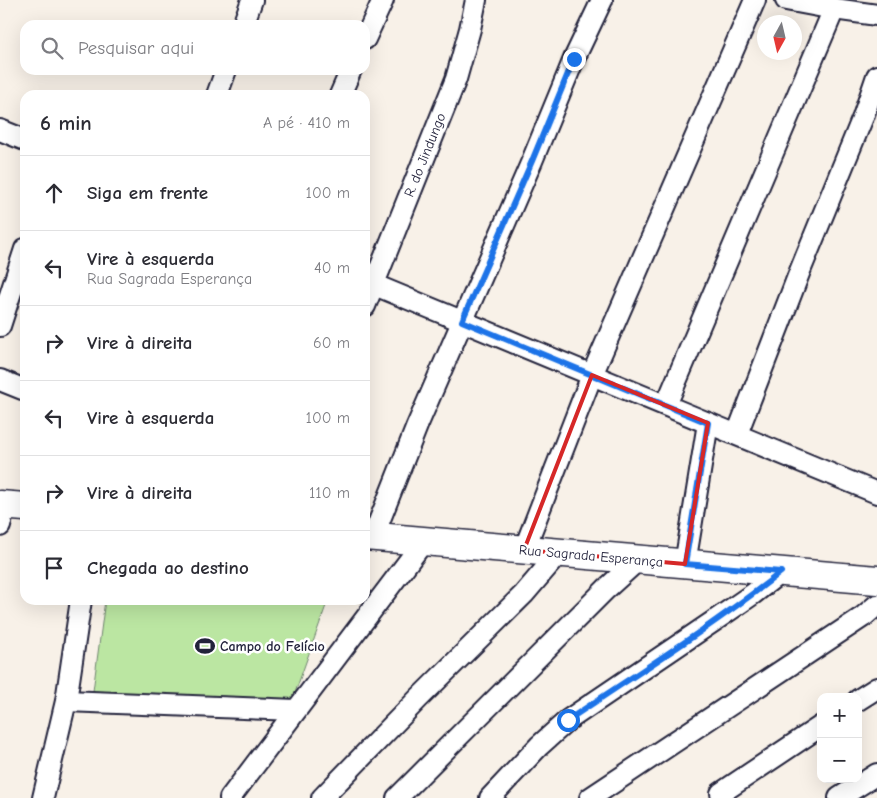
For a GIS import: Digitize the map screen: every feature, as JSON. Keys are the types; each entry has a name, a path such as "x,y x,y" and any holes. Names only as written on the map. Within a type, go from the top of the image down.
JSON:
{"street":[{"path":"245,20 252,0"},
{"path":"370,28 382,0"},
{"name":"R. do Jindungo","path":"370,281 456,78 476,0"},
{"path":"370,535 532,161 574,59 602,0"},
{"path":"524,550 592,375 755,0"},
{"path":"786,0 877,15"},
{"path":"666,405 834,9"},
{"path":"219,90 224,75"},
{"path":"342,90 349,75"},
{"path":"737,434 860,126 877,76"},
{"path":"0,130 20,138"},
{"path":"370,283 877,493"},
{"path":"0,326 19,290"},
{"path":"0,380 20,388"},
{"path":"685,564 708,423"},
{"name":"Rua Sagrada Esperança","path":"370,537 877,580"},
{"path":"230,798 424,541"},
{"path":"322,798 524,594 559,553"},
{"path":"397,798 606,588 639,559"},
{"path":"490,798 539,746 568,720 753,594 781,572"},
{"path":"43,798 66,701 80,605"},
{"path":"590,798 864,616 877,605"},
{"path":"862,697 877,688"},
{"path":"66,701 296,710"},
{"path":"721,793 817,729"},
{"path":"839,798 877,774"}],"highlighted area":[{"path":"592,375 708,423 685,564 524,550"}],"green space":[{"name":"Campo do Felício","path":"104,605 326,605 291,704 93,691"}],"place":[{"name":"Campo do Felício","path":"205,646"}],"route":[{"path":"568,720 753,594 781,572 685,564 708,423 462,321 574,59"}]}
